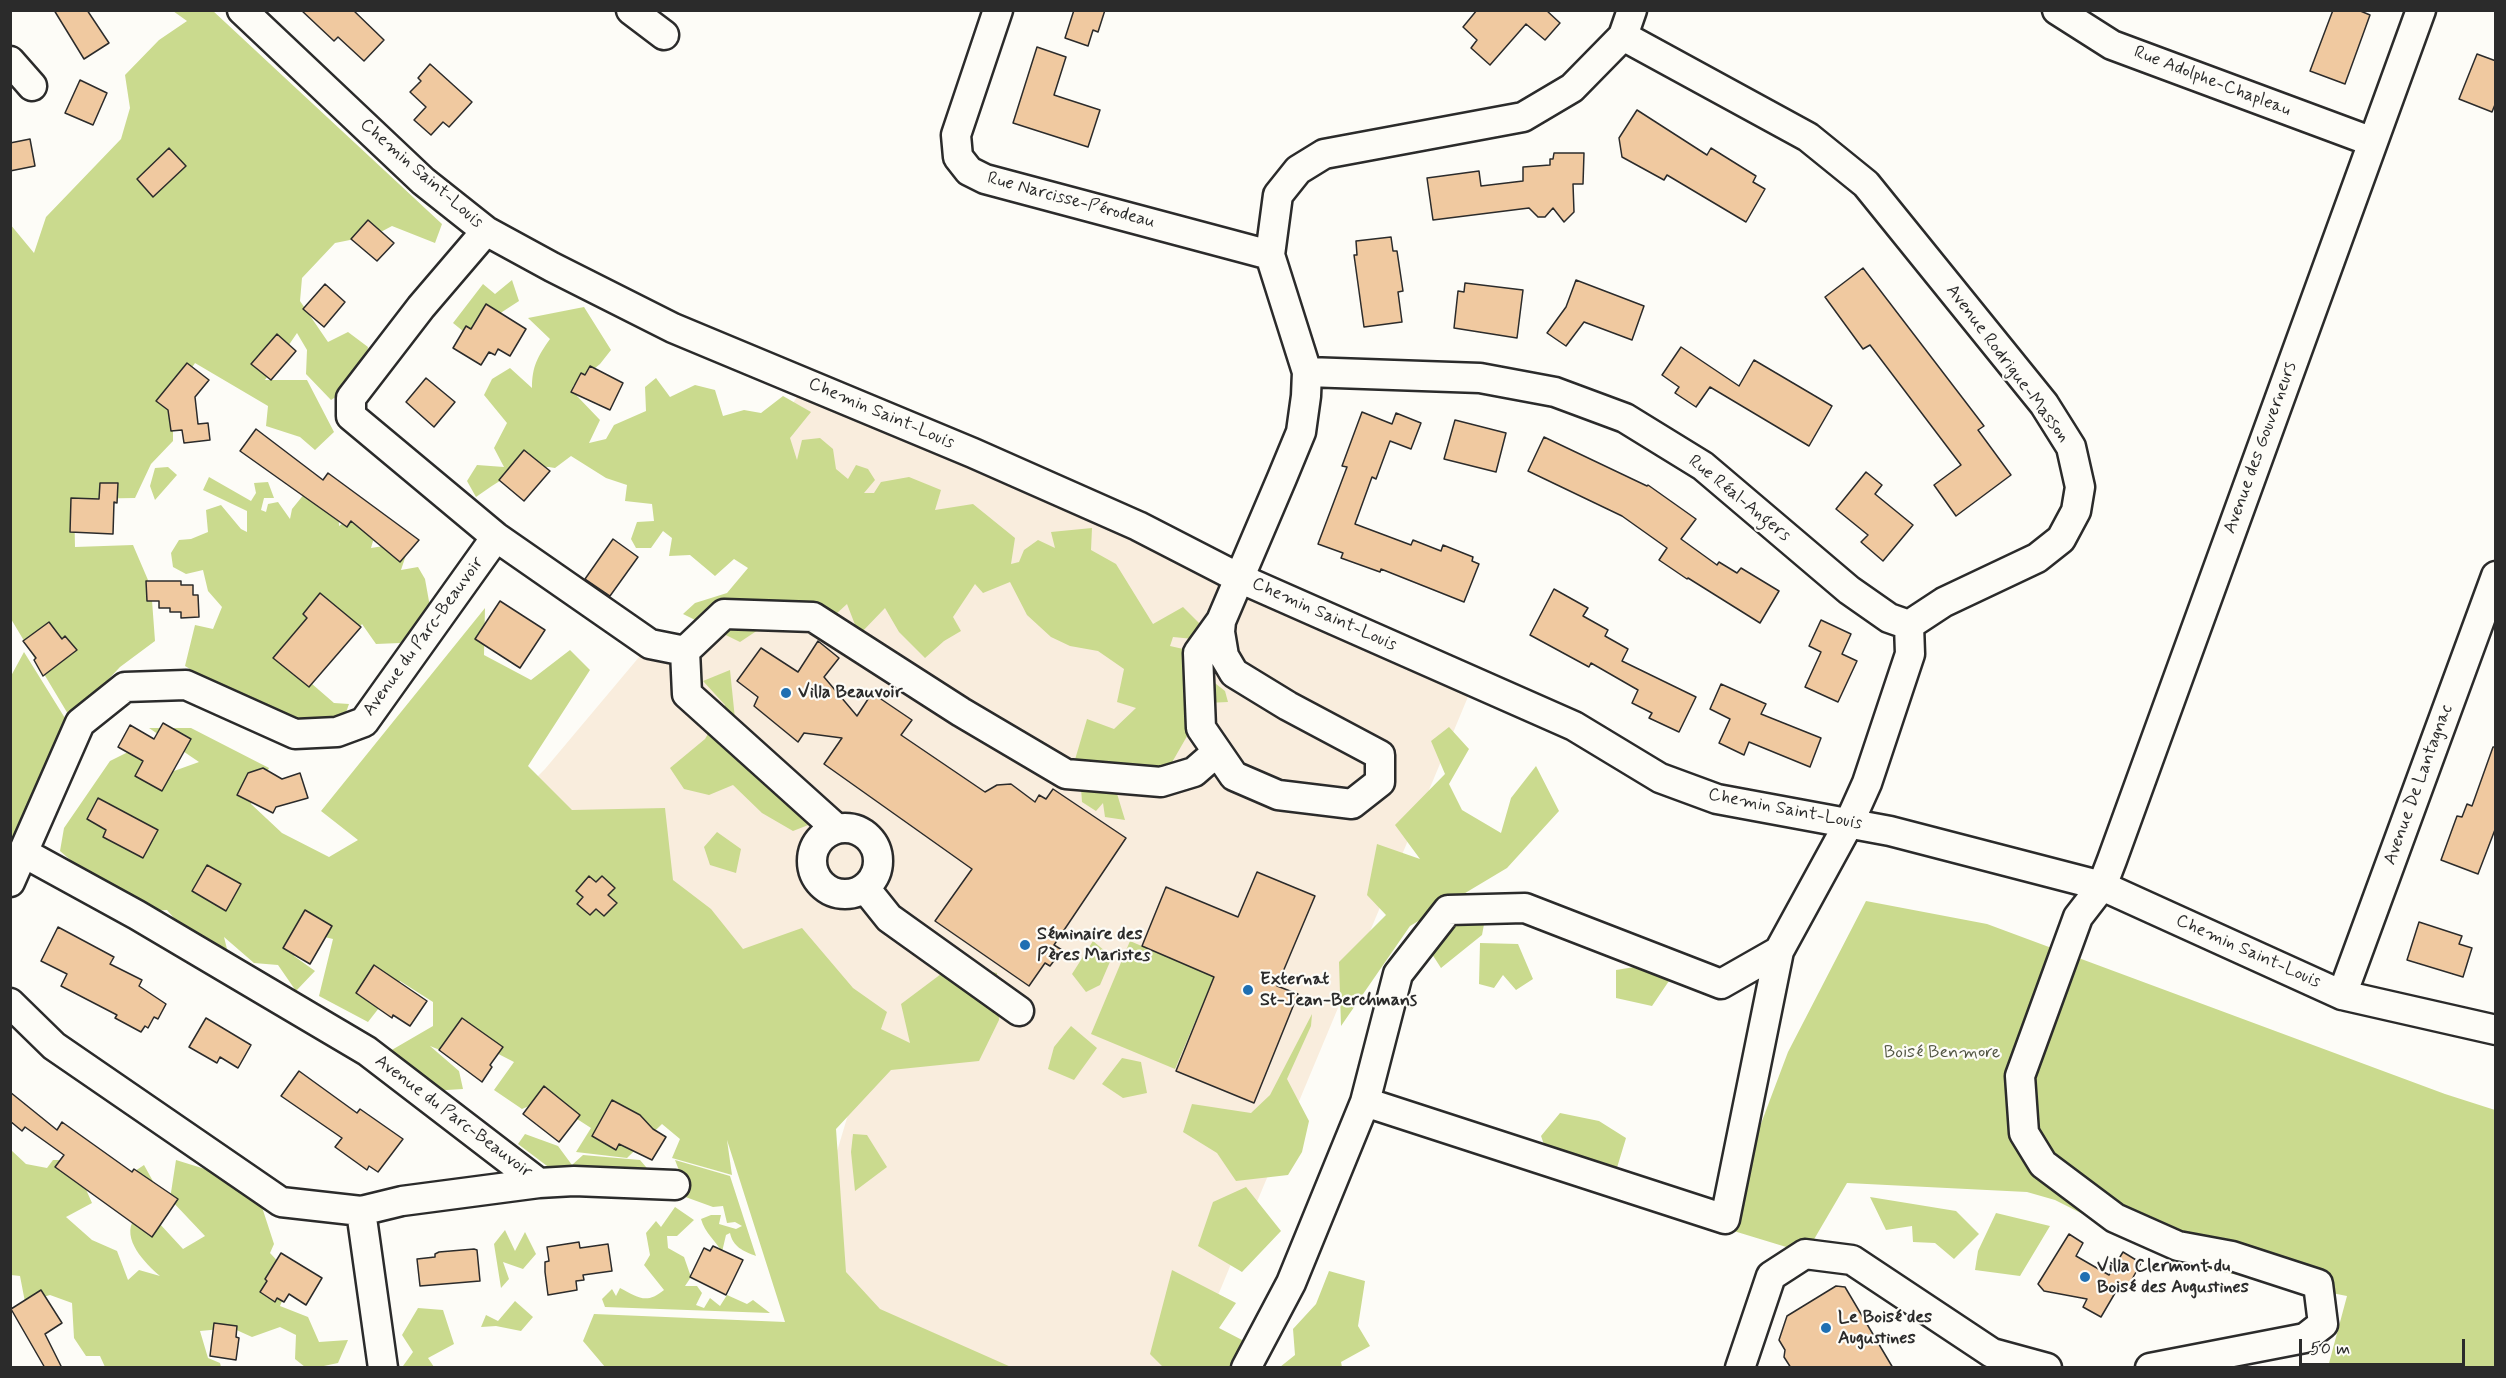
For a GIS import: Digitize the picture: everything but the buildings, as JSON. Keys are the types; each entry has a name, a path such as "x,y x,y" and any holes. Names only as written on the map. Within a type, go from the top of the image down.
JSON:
{"street":[{"name":"Chemin Saint-Louis","path":"242,10 423,181 486,231 552,267 673,328 973,453 1138,526 1239,578 1574,726 1660,778 1717,799 1850,823 1936,842 2102,886 2343,995 2496,1030"},
{"path":"631,10 664,35"},
{"name":"Rue Narcisse-Pérodeau","path":"998,10 956,135 958,157 969,171 985,179 1270,255"},
{"name":"Rue Adolphe-Chapleau","path":"2057,10 2112,45 2373,142"},
{"name":"Avenue des Gouverneurs","path":"2150,1368 2305,1338 2323,1324 2318,1284 2232,1256 2178,1245 2115,1218 2043,1164 2024,1133 2020,1076 2078,917 2102,886 2421,10"},
{"path":"1221,621 1220,632 1224,656 1234,673 1288,706 1380,755 1380,782 1352,804 1278,795 1234,776 1201,728 1198,653 1221,621 1301,432 1307,372 1270,255 1278,195 1298,170 1324,154 1523,117 1572,88 1628,23"},
{"name":"Avenue Rodrigue-Masson","path":"1628,23 1808,136 1866,184 2044,404 2072,447 2080,487 2076,511 2061,539 2037,558 1944,602 1909,625"},
{"path":"10,61 32,86"},
{"name":"Avenue du Parc-Beauvoir","path":"486,231 421,307 351,398 351,416 496,537 650,644 685,651"},
{"name":"Rue Réal-Angers","path":"1307,372 1480,378 1555,392 1625,418 1703,466 1848,590 1889,618 1909,625"},
{"name":"Avenue du Parc-Beauvoir","path":"10,882 80,723 125,687 186,685 295,734 337,732 364,722 496,537"},
{"name":"Avenue De Lantagnac","path":"2343,995 2496,576"},
{"path":"837,830 687,694 685,651 724,614 813,617 961,712 1066,774 1161,782 1194,772 1217,752"},
{"path":"1365,1102 1725,1219 1779,951 1850,823 1867,783 1910,654 1909,625"},
{"path":"848,828 859,831 868,838 878,858 877,869 865,888 845,894 835,893 818,880 812,861 819,841 837,830 848,828"},
{"name":"Avenue du Parc-Beauvoir","path":"24,852 137,915 367,1051 539,1183"},
{"path":"865,888 889,918 1019,1011"},
{"path":"1246,1368 1291,1283 1365,1102 1398,974 1448,910 1525,908 1721,984 1779,951"},
{"name":"Avenue du Parc-Beauvoir","path":"10,1003 54,1046 281,1202 361,1211 402,1201 539,1183 574,1181 675,1185"},
{"path":"361,1211 382,1368"},
{"path":"1740,1368 1771,1276 1805,1254 1852,1260 1992,1353 2047,1368"}],"shaded area":[{"name":"Séminaire des Pères Maristes","path":"806,383 1475,680 1188,1367 920,1367 791,1305 856,1088 513,801 545,769 650,644 685,651 765,556 716,522"}],"green space":[{"path":"212,10 442,224 435,243 392,226 375,235 335,243 302,278 300,301 328,342 348,332 368,347 363,379 331,400 306,374 307,350 297,333 265,380 307,380 334,432 315,450 300,437 266,426 268,406 195,363 173,396 173,441 151,464 135,498 74,499 75,547 133,545 151,587 155,641 120,667 71,719 11,619 10,224 34,253 46,217 121,139 130,108 125,75 159,40 187,21 173,11"},
{"path":"512,280 519,301 502,312 474,340 453,323 483,284 495,294"},
{"path":"584,307 611,350 600,364 573,386 577,396 600,420 589,443 606,439 614,425 646,411 645,387 656,378 670,397 695,385 715,390 723,416 744,410 761,413 783,396 811,412 790,438 797,460 802,440 820,438 833,449 836,469 848,479 856,465 868,469 875,480 864,493 874,493 881,482 909,477 941,490 935,510 973,504 1015,538 1011,564 1019,562 1024,550 1038,540 1055,548 1051,532 1092,528 1091,550 1116,564 1153,624 1183,607 1204,628 1204,640 1173,637 1170,646 1205,654 1202,673 1225,691 1228,702 1206,703 1184,716 1190,731 1163,778 1074,763 1087,719 1114,729 1136,708 1117,702 1124,669 1098,651 1070,646 1051,637 1027,615 1010,582 983,593 975,584 953,617 961,631 944,641 925,658 899,632 885,608 859,635 847,604 836,614 811,624 764,626 740,642 683,614 695,603 727,593 748,568 734,559 715,576 690,555 669,556 672,538 663,531 651,548 636,548 631,539 637,522 654,521 652,504 625,501 627,485 606,478 571,456 555,468 533,468 513,474 476,497 467,481 477,465 504,467 494,448 507,423 484,395 492,379 510,368 532,388 536,362 550,339 528,318"},
{"path":"168,467 177,475 155,500 150,486 155,468"},
{"path":"209,477 251,501 256,493 254,483 268,482 274,498 264,498 261,510 266,512 268,504 278,502 290,519 292,509 314,482 338,504 339,526 359,513 375,534 371,548 390,545 406,555 401,570 418,567 425,579 432,618 400,643 376,644 362,624 351,638 304,677 334,703 349,704 340,729 290,724 260,711 185,666 195,625 213,629 222,607 208,591 203,570 186,574 173,567 171,553 179,540 191,539 208,532 206,510 221,505 241,529 247,532 247,511 203,490"},
{"path":"485,608 484,655 531,680 570,650 590,670 528,766 572,810 665,808 673,880 711,909 743,949 802,928 853,988 887,1012 881,1029 910,1043 901,1004 953,965 997,973 999,1020 979,1061 891,1070 836,1129 846,1272 880,1309 1011,1367 605,1367 583,1341 594,1314 785,1322 727,1140 732,1175 672,1158 680,1139 662,1124 627,1158 576,1152 591,1128 546,1099 522,1109 494,1090 514,1062 479,1044 472,1063 430,1046 459,1071 463,1089 431,1091 390,1051 433,1026 433,1002 400,981 368,1022 319,996 333,939 308,933 294,956 315,971 296,991 278,965 254,963 224,937 231,965 185,931 167,910 147,911 106,891 60,851 64,828 110,761 136,748 160,776 199,762 149,728 191,728 269,768 251,804 282,833 329,857 358,840 321,811"},
{"path":"24,652 68,723 11,852 11,676"},
{"path":"730,670 735,719 821,820 793,831 762,813 733,785 709,795 684,789 670,768 705,739 725,705 703,681"},
{"path":"1449,727 1469,749 1449,784 1462,810 1501,833 1511,798 1536,766 1559,811 1507,868 1410,926 1341,1026 1339,962 1386,915 1367,895 1377,844 1420,859 1395,825 1445,774 1431,741"},
{"path":"1115,787 1125,820 1105,817 1103,803 1096,811 1082,802 1081,788"},
{"path":"717,832 741,849 736,873 710,865 704,847"},
{"name":"Boisé Benmore","path":"1866,901 1987,924 2445,1094 2495,1110 2495,1367 2328,1367 2347,1296 2182,1264 2055,1200 2027,1192 1847,1183 1806,1253 1714,1225 1733,1198 1788,1052"},
{"path":"1451,919 1485,919 1482,935 1441,968 1430,951"},
{"path":"1093,941 1112,957 1100,985 1086,992 1072,974"},
{"path":"1130,941 1214,977 1175,1069 1091,1034"},
{"path":"1480,943 1518,944 1533,979 1516,990 1503,975 1494,988 1479,984"},
{"path":"1647,965 1671,978 1652,1006 1616,998 1616,970"},
{"path":"1312,1014 1311,1026 1287,1079 1309,1121 1302,1152 1288,1175 1236,1181 1217,1153 1183,1132 1192,1104 1251,1113 1270,1095"},
{"path":"1071,1026 1097,1048 1074,1080 1048,1069 1054,1047"},
{"path":"1122,1058 1141,1062 1147,1093 1123,1098 1102,1084"},
{"path":"1560,1113 1599,1121 1626,1138 1616,1171 1554,1173 1541,1136"},
{"path":"525,1134 558,1146 572,1165 583,1155 640,1160 652,1174 555,1172 518,1144"},
{"path":"853,1134 867,1135 887,1167 855,1191 851,1152"},
{"path":"11,1150 26,1164 47,1168 53,1160 73,1160 92,1203 66,1217 92,1240 117,1251 128,1280 139,1270 160,1276 142,1258 130,1235 134,1219 129,1175 144,1165 154,1183 159,1223 183,1249 205,1236 170,1199 176,1160 205,1169 227,1184 260,1201 274,1244 270,1253 285,1269 285,1294 280,1306 308,1317 319,1342 348,1340 338,1363 305,1367 295,1359 296,1335 280,1327 252,1337 232,1328 200,1331 208,1358 220,1363 221,1367 105,1367 100,1356 86,1356 74,1338 72,1303 50,1295 25,1302 20,1276 11,1275"},
{"path":"675,1160 730,1176 756,1256 736,1245 730,1233 726,1235 722,1252 701,1219 711,1215 721,1215 719,1224 736,1229 742,1226 735,1222 727,1223 723,1206 713,1207 680,1195 680,1173"},
{"path":"1246,1187 1281,1231 1242,1272 1198,1246 1213,1202"},
{"path":"1870,1197 1956,1211 1979,1234 1954,1259 1935,1243 1913,1242 1912,1226 1886,1230"},
{"path":"675,1207 694,1220 677,1236 667,1236 668,1248 684,1257 691,1277 685,1286 697,1286 702,1293 696,1305 704,1308 710,1298 720,1306 727,1295 747,1304 753,1300 770,1313 605,1307 602,1299 612,1289 616,1296 620,1288 642,1298 658,1295 664,1290 644,1265 650,1255 646,1233 656,1221 661,1227"},
{"path":"1996,1213 2050,1226 2020,1276 1975,1270 1978,1251"},
{"path":"505,1230 515,1251 525,1232 536,1254 523,1269 503,1262 509,1279 501,1288 494,1244"},
{"path":"1172,1270 1236,1303 1219,1328 1244,1341 1238,1367 1163,1367 1150,1354"},
{"path":"1329,1271 1365,1281 1358,1326 1370,1346 1341,1362 1342,1367 1280,1367 1295,1355 1293,1329 1316,1304"},
{"path":"515,1301 533,1317 521,1331 496,1326 481,1327 486,1315 498,1321"},
{"path":"418,1308 443,1310 454,1344 428,1358 434,1367 403,1366 413,1352 402,1335"}],"place":[{"name":"Villa Beauvoir","path":"786,693"},
{"name":"Séminaire des Pères Maristes","path":"1025,945"},
{"name":"Externat St-Jean-Berchmans","path":"1248,990"},
{"name":"Villa Clermont du Boisé des Augustines","path":"2085,1277"},
{"name":"Le Boisé des Augustines","path":"1826,1328"}]}
